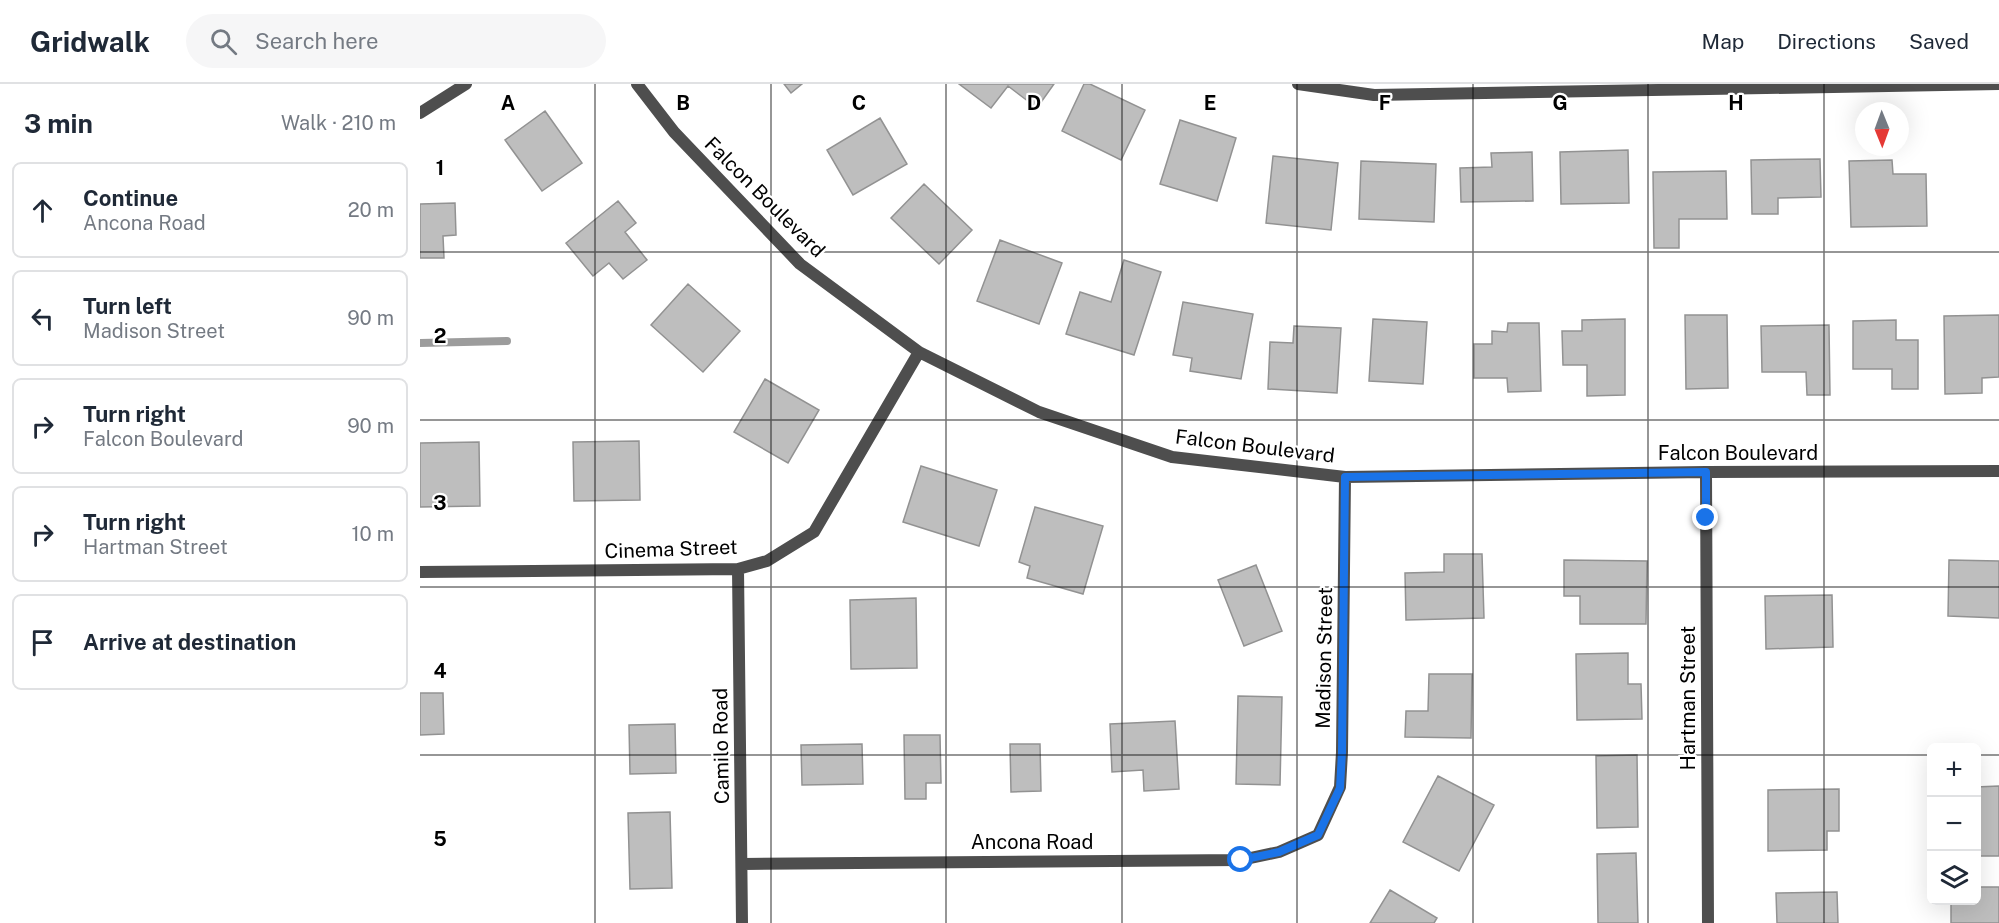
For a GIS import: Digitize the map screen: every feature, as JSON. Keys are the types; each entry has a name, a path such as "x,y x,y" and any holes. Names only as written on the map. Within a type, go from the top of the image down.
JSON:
{"street":[{"path":"420,113 466,84"},
{"name":"Falcon Boulevard","path":"637,84 674,132 800,264 918,352 1039,412 1172,457 1345,477 1999,471"},
{"path":"1298,84 1374,95 1999,84"},
{"name":"Cinema Street","path":"420,572 738,569 767,561 814,532 918,352"},
{"name":"Hartman Street","path":"1706,472 1708,923"},
{"name":"Madison Street","path":"1318,835 1340,788 1345,477"},
{"name":"Camilo Road","path":"738,569 742,923"},
{"name":"Ancona Road","path":"743,864 1241,860 1279,852 1318,835"}],"building":[{"path":"784,84 802,84 791,93"},
{"path":"959,84 1054,84 1037,108 1008,86 991,108"},
{"path":"1084,84 1090,84 1145,110 1121,160 1062,131"},
{"path":"545,111 582,163 542,191 505,140"},
{"path":"880,118 907,164 853,195 827,150"},
{"path":"1180,120 1236,138 1217,201 1160,184"},
{"path":"1628,150 1629,203 1561,204 1560,152"},
{"path":"1532,152 1533,201 1461,202 1460,168 1492,167 1491,153"},
{"path":"1273,156 1338,163 1331,230 1266,223"},
{"path":"1820,159 1821,197 1778,198 1778,214 1752,214 1751,160"},
{"path":"1892,160 1893,174 1926,174 1927,226 1851,227 1849,161"},
{"path":"1361,161 1436,164 1434,222 1359,219"},
{"path":"1726,171 1727,219 1679,219 1679,248 1654,248 1653,172"},
{"path":"924,184 972,230 939,264 891,218"},
{"path":"618,201 636,223 625,232 647,260 623,279 609,263 593,276 566,243"},
{"path":"455,203 456,235 443,236 444,258 420,258 420,204"},
{"path":"1000,240 1062,263 1039,324 977,301"},
{"path":"1124,260 1161,272 1134,355 1066,334 1080,292 1111,302"},
{"path":"688,284 740,331 703,372 651,325"},
{"path":"1183,302 1253,314 1241,379 1190,371 1192,358 1173,355"},
{"path":"1685,315 1727,315 1728,388 1686,389"},
{"path":"1999,315 1999,377 1982,378 1982,393 1945,394 1944,316"},
{"path":"1373,319 1427,322 1423,384 1369,381"},
{"path":"1625,319 1625,395 1587,396 1587,365 1563,365 1562,331 1582,331 1582,320"},
{"path":"1896,320 1896,340 1918,340 1918,389 1892,389 1892,369 1853,369 1853,321"},
{"path":"1508,323 1539,323 1541,391 1508,392 1507,378 1474,378 1474,344 1492,344 1492,331 1507,332"},
{"path":"1829,325 1830,395 1807,395 1806,372 1762,372 1761,326"},
{"path":"1294,326 1341,328 1337,393 1268,389 1270,342 1293,343"},
{"path":"765,379 819,410 788,463 734,432"},
{"path":"639,441 640,500 574,501 573,442"},
{"path":"479,442 480,506 420,507 420,443"},
{"path":"921,466 997,490 979,546 903,522"},
{"path":"1035,507 1103,526 1083,594 1027,578 1030,566 1019,562"},
{"path":"1444,554 1482,554 1484,618 1406,620 1405,573 1444,572"},
{"path":"1564,560 1647,561 1646,624 1580,624 1580,596 1564,596"},
{"path":"1949,560 1999,561 1999,618 1948,616"},
{"path":"1256,565 1282,631 1244,646 1218,580"},
{"path":"1832,595 1833,647 1766,649 1765,596"},
{"path":"916,598 917,668 851,669 850,600"},
{"path":"1628,653 1628,684 1641,684 1642,719 1577,720 1576,654"},
{"path":"1429,674 1472,674 1471,738 1405,737 1406,711 1428,711"},
{"path":"420,693 443,693 444,734 420,735"},
{"path":"1238,696 1282,697 1280,785 1236,784"},
{"path":"1175,721 1179,789 1144,791 1143,770 1112,772 1110,724"},
{"path":"675,724 676,773 630,774 629,725"},
{"path":"904,735 940,735 941,783 926,783 926,799 905,799"},
{"path":"862,744 863,784 802,785 801,745"},
{"path":"1010,744 1040,744 1041,791 1011,792"},
{"path":"1637,755 1638,827 1597,828 1596,756"},
{"path":"1438,776 1494,805 1459,871 1403,842"},
{"path":"1999,786 1999,856 1981,856 1981,787"},
{"path":"1839,789 1839,831 1827,831 1827,850 1768,851 1768,790"},
{"path":"670,812 672,888 630,889 628,813"},
{"path":"1636,853 1638,923 1598,923 1597,854"},
{"path":"1981,887 1999,887 1999,923 1951,923 1951,905 1981,905"},
{"path":"1390,890 1437,918 1434,923 1370,923"},
{"path":"1837,892 1838,923 1777,923 1776,893"}],"waterway":[{"path":"420,343 507,341"}],"route":[{"path":"1241,860 1279,852 1318,835 1340,788 1345,477 1706,472 1706,518"}]}
